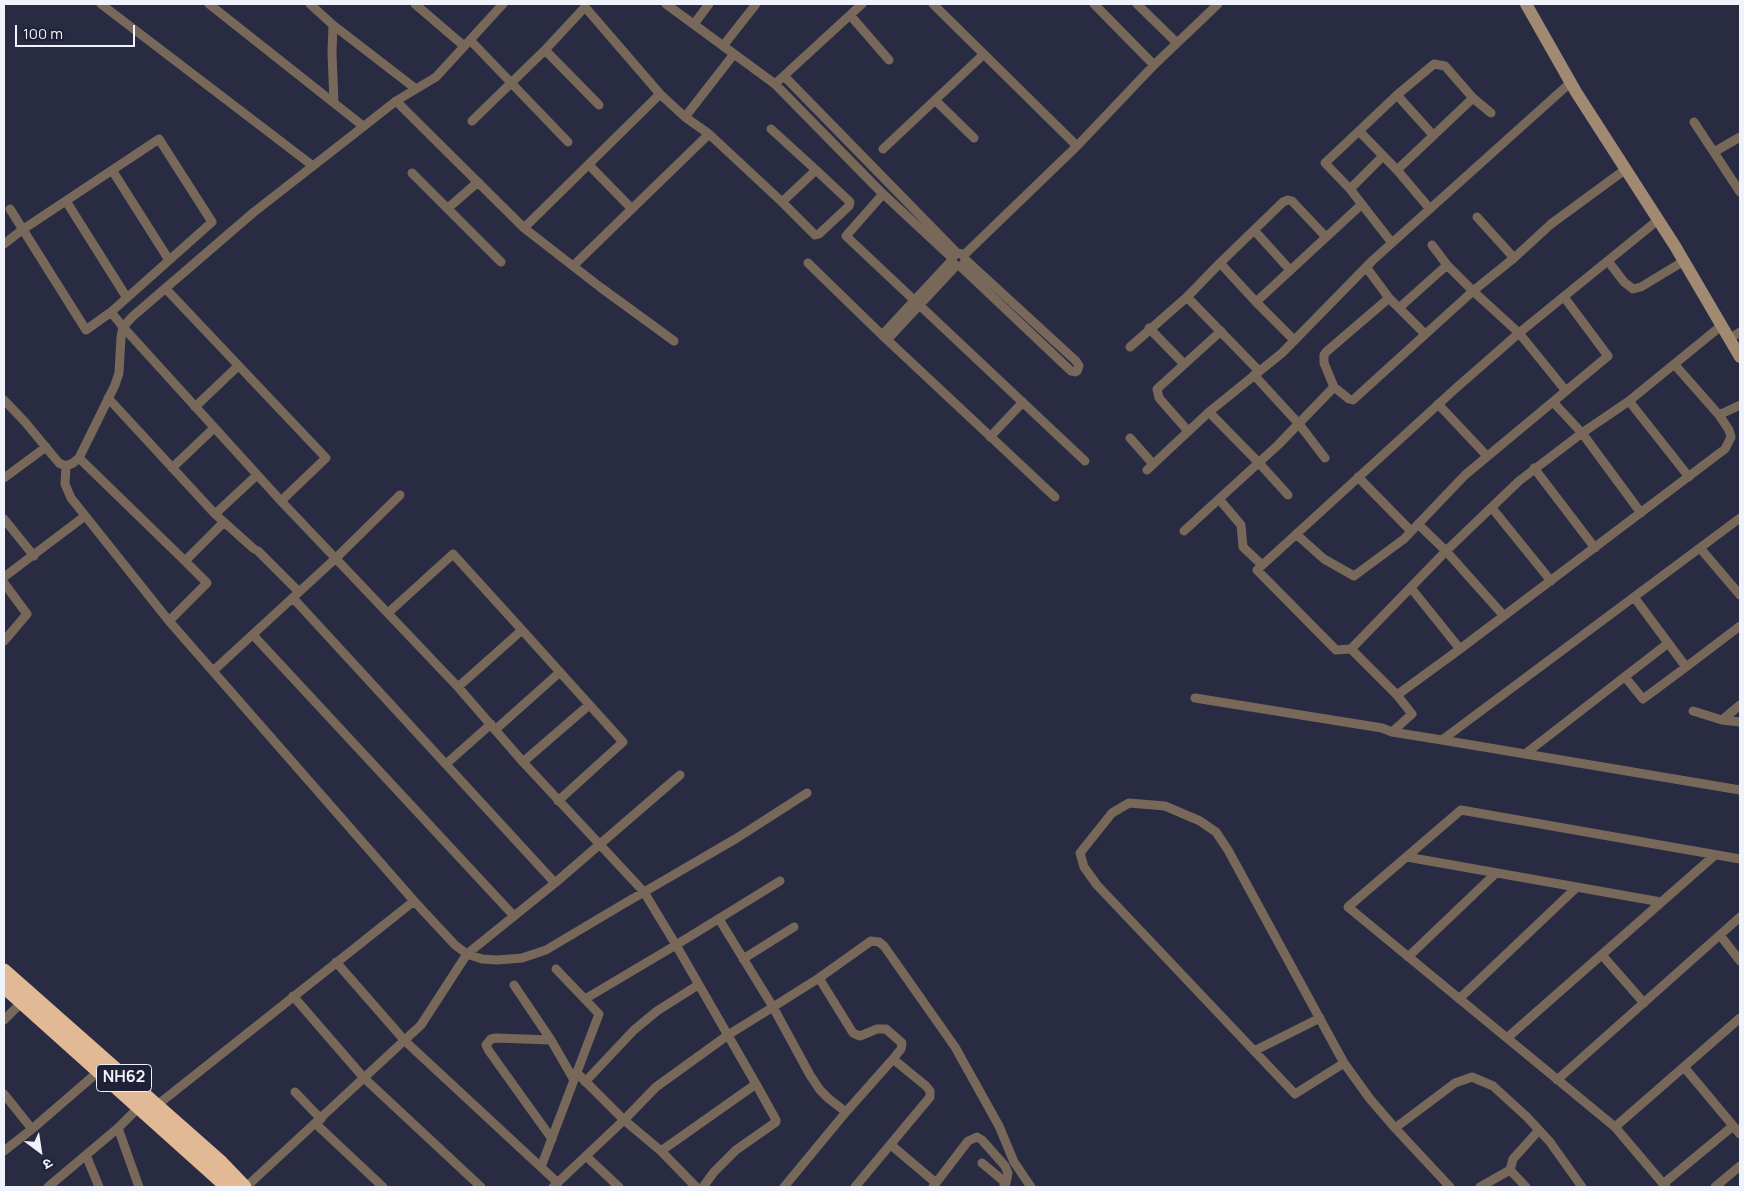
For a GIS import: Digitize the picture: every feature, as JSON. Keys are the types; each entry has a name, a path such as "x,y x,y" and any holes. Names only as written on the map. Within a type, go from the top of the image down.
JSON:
{"highway":[{"name":"NH62","path":"4,971 245,1187"},
{"name":"NH62","path":"4,986 228,1187"}],"street":[{"path":"209,4 363,126"},
{"path":"310,4 333,25 416,89"},
{"path":"414,4 467,43 511,82 568,142"},
{"path":"4,400 59,463 66,466 73,464 80,458 115,386 119,373 123,327 132,317 254,212 396,101 436,77 503,4"},
{"path":"666,4 775,84 883,194 958,260 1047,335 1078,364 1079,369 1074,372 1071,371 1040,342 958,260 784,76"},
{"path":"694,24 709,4"},
{"path":"723,46 756,4"},
{"path":"775,84 862,4"},
{"path":"933,4 1077,146"},
{"path":"1094,4 1154,66"},
{"path":"1137,4 1177,43"},
{"path":"885,337 958,260 1077,146 1154,66 1218,4"},
{"path":"1526,4 1570,82 1684,261 1740,357"},
{"path":"105,5 313,166"},
{"path":"472,121 545,50 586,6 660,94 685,117 709,134 815,235 819,234 849,206 850,202 771,129"},
{"path":"850,15 889,60"},
{"path":"333,25 334,103"},
{"path":"545,50 599,105"},
{"path":"685,117 734,54"},
{"path":"883,150 984,54"},
{"path":"1392,243 1350,189 1325,163 1397,95 1434,64 1445,66 1474,98 1491,113"},
{"path":"1130,438 1150,467 1209,412 1282,353 1366,267 1570,82"},
{"path":"524,228 660,94"},
{"path":"1397,95 1433,135"},
{"path":"1397,170 1474,98"},
{"path":"935,100 974,138"},
{"path":"396,101 524,228 674,341"},
{"path":"1694,122 1740,192"},
{"path":"1359,131 1397,170 1430,209"},
{"path":"573,266 709,134"},
{"path":"1714,152 1740,137"},
{"path":"4,244 22,230 159,139 212,222 128,298 86,330 22,230 10,209"},
{"path":"1350,189 1383,156"},
{"path":"589,165 632,209"},
{"path":"1389,298 1324,355 1324,363 1334,387 1349,399 1353,400 1473,291 1552,224 1626,169"},
{"path":"112,170 169,260"},
{"path":"782,202 816,170"},
{"path":"412,173 501,262"},
{"path":"448,208 478,182"},
{"path":"883,194 846,236 1085,461"},
{"path":"1130,347 1288,200 1292,201 1326,237"},
{"path":"66,201 128,298"},
{"path":"1256,302 1362,204"},
{"path":"1477,217 1514,258"},
{"path":"1658,220 1519,333 1438,404 1257,570 1336,650 1351,649 1446,551 1534,468 1628,401 1721,326"},
{"path":"1254,230 1290,270"},
{"path":"1432,244 1447,264 1473,291 1519,333 1566,391"},
{"path":"1608,262 1624,282 1633,288 1641,287 1684,261"},
{"path":"808,262 1054,497"},
{"path":"1220,263 1294,340"},
{"path":"1399,308 1447,264"},
{"path":"1366,267 1389,298 1425,334"},
{"path":"166,289 326,458 281,501"},
{"path":"1187,296 1222,331 1325,458"},
{"path":"1296,534 1324,559 1354,576 1404,538 1465,475 1608,356 1564,297"},
{"path":"111,312 257,475 458,687 558,801 644,892 728,1035 776,1122 736,1150 697,1187 661,1151 624,1120 585,1082 575,1077 514,986"},
{"path":"1149,328 1184,364"},
{"path":"1188,431 1159,398 1157,389 1222,331"},
{"path":"1729,339 1740,332"},
{"path":"1040,342 1047,335"},
{"path":"1397,695 1596,548 1725,449 1731,438 1729,430 1719,415 1675,365"},
{"path":"195,407 238,366"},
{"path":"1184,531 1299,424 1334,387"},
{"path":"108,398 223,523 256,550 554,883"},
{"path":"1628,401 1690,477"},
{"path":"990,437 1023,402"},
{"path":"1553,402 1582,434 1641,513"},
{"path":"1438,404 1487,456"},
{"path":"1719,415 1740,405"},
{"path":"1209,412 1259,462 1288,495"},
{"path":"172,468 214,428"},
{"path":"4,478 46,447"},
{"path":"80,458 207,583 169,621"},
{"path":"66,466 65,484 68,491 85,516 169,621 414,901 455,945 466,954 482,959 497,960 522,958 546,950 737,838 807,793"},
{"path":"1534,468 1596,548"},
{"path":"215,514 257,475"},
{"path":"1358,478 1411,531"},
{"path":"213,671 336,558 400,495"},
{"path":"1219,499 1240,525 1243,547 1262,565"},
{"path":"1492,508 1551,581"},
{"path":"4,577 85,516"},
{"path":"4,518 34,556"},
{"path":"1442,740 1740,518"},
{"path":"185,561 223,523"},
{"path":"1418,524 1446,551 1504,616"},
{"path":"1700,548 1740,595"},
{"path":"388,613 453,554 590,704 623,742 558,801"},
{"path":"4,583 27,614 4,641"},
{"path":"1411,588 1460,650"},
{"path":"1634,597 1686,667"},
{"path":"1625,677 1643,699 1740,626"},
{"path":"458,687 522,630"},
{"path":"253,635 514,916"},
{"path":"1525,754 1668,644"},
{"path":"1351,649 1397,695 1412,714 1392,732"},
{"path":"446,764 560,672"},
{"path":"1195,698 1382,728 1392,732 1740,790"},
{"path":"523,762 590,704"},
{"path":"1722,720 1740,705"},
{"path":"1693,711 1722,720 1740,722"},
{"path":"245,1187 421,1025 466,954 554,883 680,775"},
{"path":"1344,1063 1295,1094 1097,885 1084,867 1080,854 1112,813 1129,803 1165,806 1200,821 1216,832 1233,858 1344,1063 1395,1128 1450,1187"},
{"path":"1733,1126 1665,1186 1614,1127 1348,907 1461,810 1740,859"},
{"path":"1507,1038 1715,855"},
{"path":"1407,857 1661,902"},
{"path":"1408,957 1496,873"},
{"path":"585,999 780,881"},
{"path":"1459,998 1577,887"},
{"path":"156,1106 414,901"},
{"path":"1557,1080 1740,917"},
{"path":"719,918 773,1007 810,1075 820,1090 846,1112"},
{"path":"743,958 794,927"},
{"path":"1720,935 1740,961"},
{"path":"336,962 405,1041 542,1167 556,1185 656,1087 728,1035 819,978 871,941 875,941 884,946 955,1046 987,1104 1014,1162 1031,1187"},
{"path":"1602,955 1644,1003"},
{"path":"542,1167 599,1014 556,969"},
{"path":"786,1186 903,1046 900,1040 886,1029 877,1029 860,1036 853,1033 819,978"},
{"path":"585,1082 620,1044 656,1011 698,985"},
{"path":"293,996 364,1078 481,1187"},
{"path":"4,1020 22,1002"},
{"path":"1254,1051 1320,1018"},
{"path":"1614,1127 1740,1018"},
{"path":"551,1040 491,1038 486,1044 489,1051 552,1139"},
{"path":"855,1187 930,1097 930,1091 926,1086 893,1059"},
{"path":"1684,1067 1740,1134"},
{"path":"4,1151 98,1072"},
{"path":"1395,1128 1455,1083 1472,1077 1492,1086 1539,1130 1550,1142 1580,1186"},
{"path":"661,1151 756,1084"},
{"path":"295,1092 318,1121 383,1187"},
{"path":"4,1094 32,1129"},
{"path":"48,1187 139,1108"},
{"path":"118,1128 139,1187"},
{"path":"1510,1170 1512,1159 1539,1130"},
{"path":"891,1145 934,1185 968,1141 977,1137 982,1140 1005,1166 1008,1173 1004,1185 982,1163"},
{"path":"86,1155 98,1187"},
{"path":"586,1156 619,1187"},
{"path":"1715,1187 1740,1166"},
{"path":"1480,1187 1510,1170"},
{"path":"1510,1170 1526,1187"}]}
